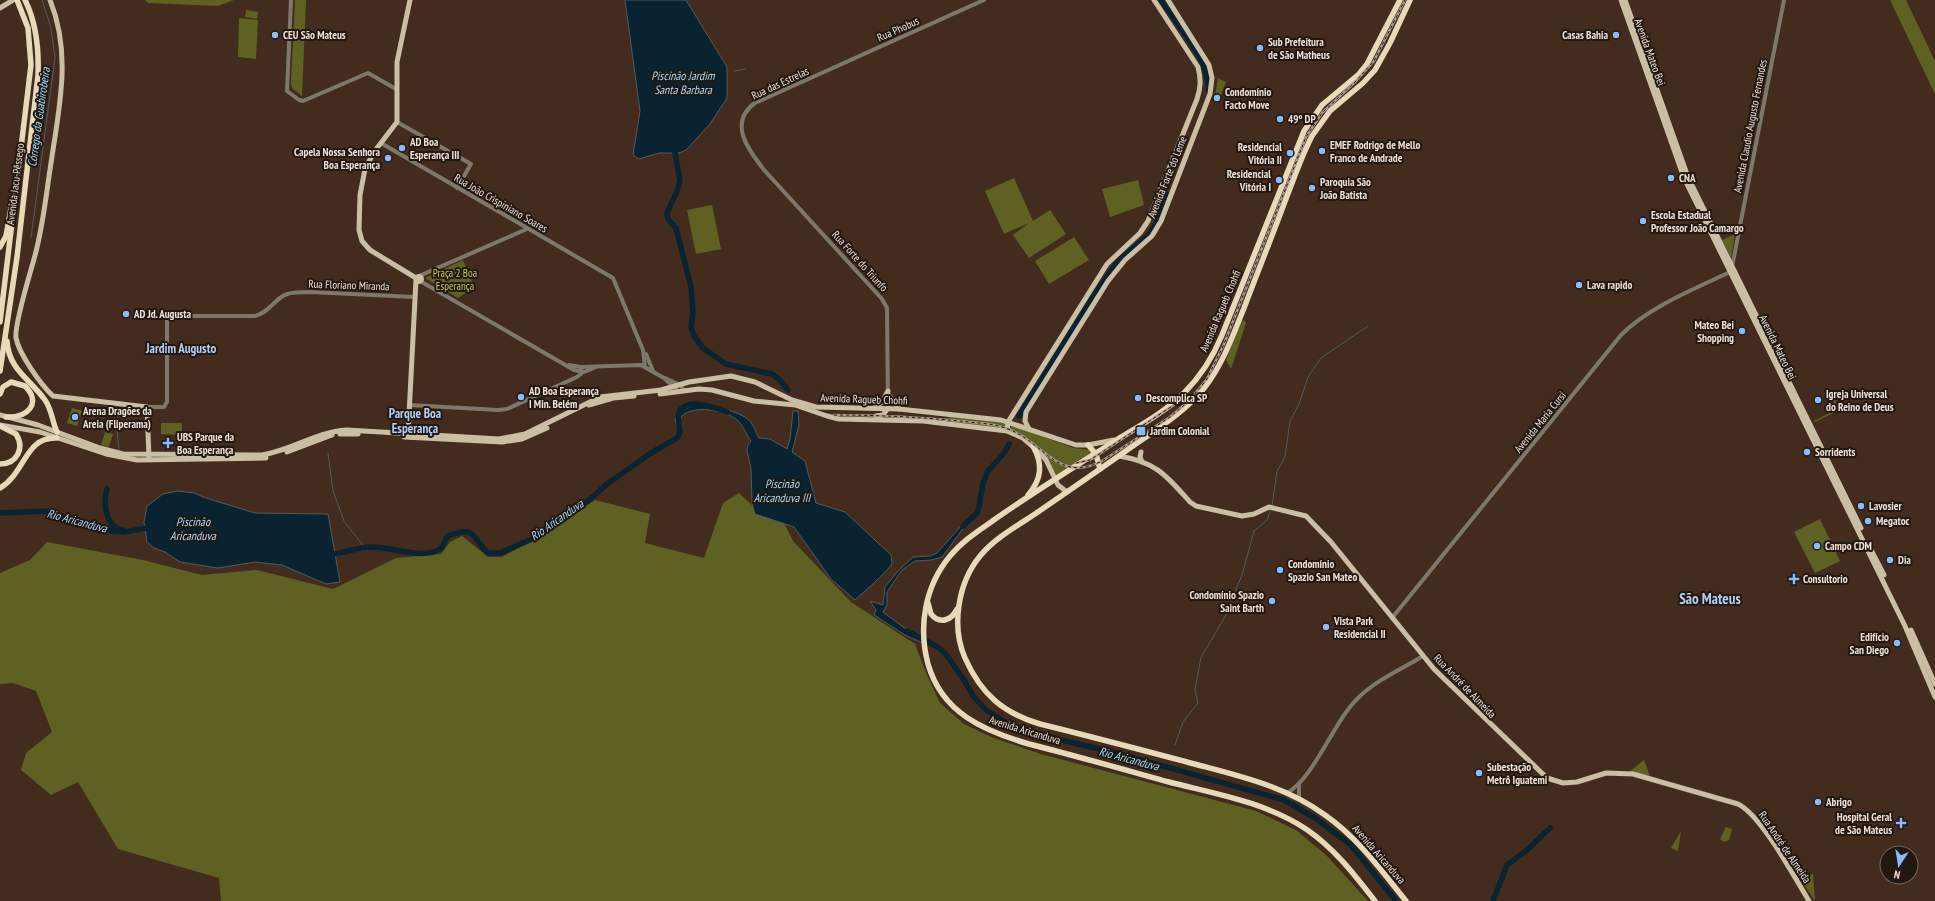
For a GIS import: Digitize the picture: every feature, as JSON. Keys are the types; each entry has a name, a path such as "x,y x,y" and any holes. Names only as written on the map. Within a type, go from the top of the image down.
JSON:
{"highway":[{"name":"Avenida Jacu-Pêssego","path":"0,322 31,69 28,28 17,0"},
{"name":"Avenida Jacu-Pêssego","path":"0,371 17,257 38,75 38,46 35,26 25,0"},
{"name":"Avenida Ragueb Chohfi","path":"1117,440 1172,404 1194,382 1210,361 1222,335 1295,150 1312,118 1322,105 1359,74 1368,64 1400,0"},
{"name":"Avenida Ragueb Chohfi","path":"1119,456 1180,413 1205,386 1218,367 1244,308 1306,149 1319,125 1330,111 1363,83 1375,70 1410,0"},
{"path":"1393,14 1396,17 1403,15 1400,8 1396,8"},
{"path":"1317,117 1319,125 1312,125 1312,118 1317,117"},
{"path":"0,247 6,236 14,194 18,182"},
{"path":"0,295 1,314"},
{"path":"0,488 5,485 16,473 37,443 45,438 57,435 52,412 45,400 12,362 8,349 6,331"},
{"path":"0,394 3,387 12,382 26,386 32,394 31,404 26,413 21,417 6,417"},
{"path":"0,425 16,434 20,448 18,456 14,460 5,464 0,464"},
{"name":"Avenida Aricanduva","path":"1117,440 1055,481 1026,498 973,534 956,549 939,571 928,596 923,633 924,647 932,675 944,696 955,708 978,726 1015,740 1235,799 1274,812 1307,830 1326,845 1348,867 1375,901"},
{"path":"1088,445 1096,454 1100,469"},
{"path":"1026,498 1036,484 1040,471 1040,461 1033,446"},
{"name":"Avenida Aricanduva","path":"1119,456 1000,538 982,554 966,580 960,601 958,630 963,654 970,669 986,692 1009,711 1032,721 1232,774 1299,799 1324,814 1346,831 1361,846 1406,901"},
{"path":"928,596 929,611 932,616 939,620 947,620 951,618 960,601"}],"main road":[{"path":"0,4 7,0"},
{"path":"0,8 13,0"},
{"path":"50,0 61,36 63,52 62,84 38,243 16,336 32,370 53,396 146,407 150,455 149,458 131,459"},
{"path":"408,435 414,297 419,279 370,250 361,238 360,195 363,176 369,160 398,122 396,89 397,62 410,0"},
{"name":"Avenida Forte do Leme","path":"1008,422 1106,264 1140,233 1148,221 1197,99 1201,77 1198,67 1154,0"},
{"name":"Avenida Forte do Leme","path":"1029,429 1025,422 1026,412 1108,281 1125,260 1152,236 1161,221 1210,94 1212,78 1209,65 1168,0"},
{"name":"Avenida Mateo Bei","path":"1621,0 1684,178 1902,620 1935,697"},
{"name":"Avenida Mateo Bei","path":"1625,0 1688,177 1782,364 1935,684"},
{"name":"Avenida Ragueb Chohfi","path":"0,425 57,435 112,451 150,455 262,455 279,451 331,431 348,430 510,442 539,432 599,402 613,398 679,388 705,379 737,377 766,386 802,403 816,407 888,408 1001,420 1068,443 1088,445 1117,440"},
{"path":"666,380 666,389"},
{"name":"Avenida Ragueb Chohfi","path":"0,416 57,435 100,452 131,459 260,458 276,455 329,435 514,437 537,429 600,397 679,388 712,390 754,401 788,403 843,419 916,421 1007,431 1023,438 1033,446 1046,460 1055,481 1067,492"},
{"path":"874,408 882,402 888,393 899,409"},
{"path":"836,408 832,412 836,418"},
{"path":"843,419 851,416 880,416 885,414 888,408"},
{"path":"1001,420 1014,412"},
{"path":"1007,431 1008,422"},
{"path":"1142,452 1142,462"},
{"name":"Rua André de Almeida","path":"1119,456 1142,462 1162,471 1190,502 1196,506 1242,516 1254,514 1269,507 1303,515 1308,518 1331,542 1423,656 1469,705 1547,778 1563,783 1577,782 1609,773 1633,774 1743,806 1769,837 1809,901"}],"street":[{"path":"291,0 287,91 299,100 303,101 368,73 396,89"},
{"name":"Rua Phobus","path":"819,74 984,0"},
{"name":"Avenida Claudio Augusto Fernandes","path":"1730,272 1784,0"},
{"name":"Rua das Estrelas","path":"765,171 749,148 744,136 741,124 745,111 755,103 819,74"},
{"path":"398,122 471,164 457,188"},
{"name":"Rua João Crispiniano Soares","path":"381,143 613,278 643,350"},
{"name":"Rua Forte do Triunfo","path":"765,171 882,299 887,308 888,408"},
{"path":"526,228 419,279 581,372"},
{"name":"Avenida Maria Cursi","path":"1392,618 1630,326 1652,310 1730,272"},
{"name":"Rua Floriano Miranda","path":"146,407 164,407 167,402 167,316 255,316 263,313 283,296 303,292 332,292 414,297"},
{"path":"643,350 646,367"},
{"path":"643,350 653,371"},
{"path":"565,364 581,367 634,364 646,367 679,388"},
{"path":"409,405 503,410 577,377 581,372 596,366"},
{"path":"581,367 581,372"},
{"path":"1286,793 1299,785 1342,719 1358,698 1369,688 1423,656"},
{"path":"1299,785 1299,799"}],"green space":[{"path":"145,0 234,0 218,6 148,3"},
{"path":"295,0 306,0 302,96 292,88 291,83"},
{"path":"1890,0 1906,0 1935,61 1935,94"},
{"path":"246,10 258,12 257,19 245,17"},
{"path":"239,18 258,20 256,59 238,57"},
{"path":"1218,78 1226,82 1218,103 1214,102"},
{"path":"1014,178 1033,221 1050,210 1066,234 1029,258 1013,235 1029,223 1004,234 985,191"},
{"path":"1138,180 1144,205 1110,217 1102,189"},
{"path":"712,205 721,249 696,254 687,210"},
{"path":"1735,234 1731,258 1722,240"},
{"path":"1074,237 1089,260 1049,284 1035,261"},
{"name":"Praça 2 Boa Esperança","path":"463,260 474,287 458,298 425,278"},
{"path":"1244,320 1246,323 1231,369 1226,360 1241,322"},
{"path":"1834,398 1840,410 1815,422 1814,421 1837,409 1832,399"},
{"name":"Arena Dragões da Areia (Fliperama)","path":"72,408 82,411 77,426 67,423"},
{"path":"947,416 1006,423 1005,429 950,422"},
{"path":"161,423 182,423 182,435 161,434"},
{"path":"1011,425 1074,448 1090,450 1094,454 1057,479 1050,463 1010,430"},
{"path":"105,432 113,434 109,447 101,445"},
{"path":"739,493 754,507 775,505 793,541 851,602 915,644 940,703 964,724 991,737 1041,754 1256,811 1296,830 1327,856 1368,901 221,901 219,878 118,849 78,782 51,795 21,770 26,753 52,732 36,691 13,683 0,684 0,573 30,560 47,542 143,560 202,575 257,570 333,589 396,558 441,554 450,542 462,536 488,557 502,557 545,533 595,500 650,514 645,543 704,558 723,503"},
{"name":"Campo CDM","path":"1820,519 1840,561 1815,573 1794,532"},
{"path":"1644,760 1650,776 1629,772"},
{"path":"1726,827 1732,829 1729,840 1724,842 1720,839"},
{"path":"1681,831 1678,851 1671,848"},
{"path":"1813,874 1815,901 1798,876"}],"water":[{"name":"Piscinão Jardim Santa Barbara","path":"625,0 686,0 727,67 727,98 710,124 686,150 679,153 659,153 639,159 633,155 640,111"},
{"name":"Piscinão Aricanduva III","path":"692,406 731,411 745,417 753,425 759,438 770,439 787,449 790,439 793,411 798,411 799,425 792,452 805,461 816,503 845,512 891,555 892,564 888,569 855,600 831,579 794,527 755,514 752,503 751,468 747,451 748,445 751,441 739,422 732,416 725,413 701,410 686,413 681,417 680,426 677,426 675,419 677,413"},
{"name":"Piscinão Aricanduva","path":"178,491 194,493 255,513 328,514 340,582 326,584 282,565 255,562 218,568 180,562 165,552 154,548 147,542 144,522 147,506 163,494"},
{"path":"968,522 942,557 931,560 915,561 902,570 887,592 887,605 883,612 915,636 922,639 923,643 905,635 874,615 876,610 870,601 883,605 885,587 899,570 913,557 930,556 937,553 961,526"}],"waterway":[{"name":"Córrego da Guabirobeira","path":"31,238 55,58 51,28 42,0"},
{"path":"1161,0 1199,56 1208,80 1208,90"},
{"path":"734,71 745,69"},
{"path":"674,147 680,181 667,213 668,219 676,228 691,287 693,312 691,328 694,336 703,348 726,364 772,374 780,380 788,390"},
{"path":"1019,416 1096,292 1119,260 1148,236 1154,227 1168,195"},
{"path":"1272,506 1277,471 1285,457 1290,421 1299,404 1308,377 1321,358 1368,326"},
{"name":"Rio Aricanduva","path":"329,555 372,547 416,553 433,552 441,548 448,536 464,532 469,532 472,534 488,553 500,553 532,539 570,511 588,501 607,484 651,453 677,438 680,432 678,415 681,409 692,404 700,404 727,412"},
{"path":"113,415 116,419 119,450"},
{"path":"963,526 978,512 983,483 988,471 1004,453 1009,444"},
{"path":"328,453 333,491 344,521 365,548"},
{"path":"107,489 105,501 107,514 112,524 123,530"},
{"path":"1175,745 1183,722 1198,703 1195,690 1201,657 1225,617 1242,575 1254,531 1267,520 1271,509"},
{"name":"Rio Aricanduva","path":"0,513 47,511 92,526 113,531 125,532 152,527"},
{"name":"Rio Aricanduva","path":"907,631 938,647 945,653 973,696 986,710 1007,723 1032,733 1120,754 1284,800 1315,818 1351,845 1396,901"},
{"path":"1493,901 1507,865 1527,850 1550,828"}],"railway":[{"path":"834,415 913,417 996,426 1008,429 1021,435 1052,458 1062,464 1074,468 1087,467 1102,461 1170,417 1189,401 1207,379 1224,344 1306,137 1322,113 1356,81 1374,61 1405,0"},
{"path":"1076,463 1090,460 1186,397"}],"place":[{"name":"CEU São Mateus","path":"275,35"},
{"name":"Casas Bahia","path":"1616,35"},
{"name":"Sub Prefeitura de São Matheus","path":"1260,48"},
{"name":"Condomínio Facto Move","path":"1217,98"},
{"name":"49º DP","path":"1280,119"},
{"name":"AD Boa Esperança III","path":"402,148"},
{"name":"EMEF Rodrigo de Mello Franco de Andrade","path":"1322,151"},
{"name":"Residencial Vitória II","path":"1290,153"},
{"name":"Capela Nossa Senhora Boa Esperança","path":"388,158"},
{"name":"CNA","path":"1671,178"},
{"name":"Residencial Vitória I","path":"1279,180"},
{"name":"Paroquia São João Batista","path":"1312,188"},
{"name":"Escola Estadual Professor João Camargo","path":"1643,221"},
{"name":"Lava rapido","path":"1579,285"},
{"name":"AD Jd. Augusta","path":"126,314"},
{"name":"Mateo Bei Shopping","path":"1742,331"},
{"name":"AD Boa Esperança I Min. Belém","path":"521,397"},
{"name":"Descomplica SP","path":"1138,398"},
{"name":"Igreja Universal do Reino de Deus","path":"1818,400"},
{"name":"Arena Dragões da Areia (Fliperama)","path":"75,417"},
{"name":"Jardim Colonial","path":"1141,431"},
{"name":"UBS Parque da Boa Esperança","path":"168,443"},
{"name":"Sorridents","path":"1807,452"},
{"name":"Lavosier","path":"1861,506"},
{"name":"Megatoc","path":"1868,521"},
{"name":"Campo CDM","path":"1817,546"},
{"name":"Dia","path":"1890,560"},
{"name":"Condomínio Spazio San Mateo","path":"1280,570"},
{"name":"Consultorio","path":"1794,579"},
{"name":"Condomínio Spazio Saint Barth","path":"1272,601"},
{"name":"Vista Park Residencial II","path":"1326,627"},
{"name":"Edifício San Diego","path":"1897,643"},
{"name":"Subestação Metrô Iguatemi","path":"1479,773"},
{"name":"Abrigo","path":"1818,802"},
{"name":"Hospital Geral de São Mateus","path":"1901,823"}],"district":[{"name":"Jardim Augusto","path":"181,348"},
{"name":"Parque Boa Esperança","path":"415,420"},
{"name":"São Mateus","path":"1710,599"}]}
